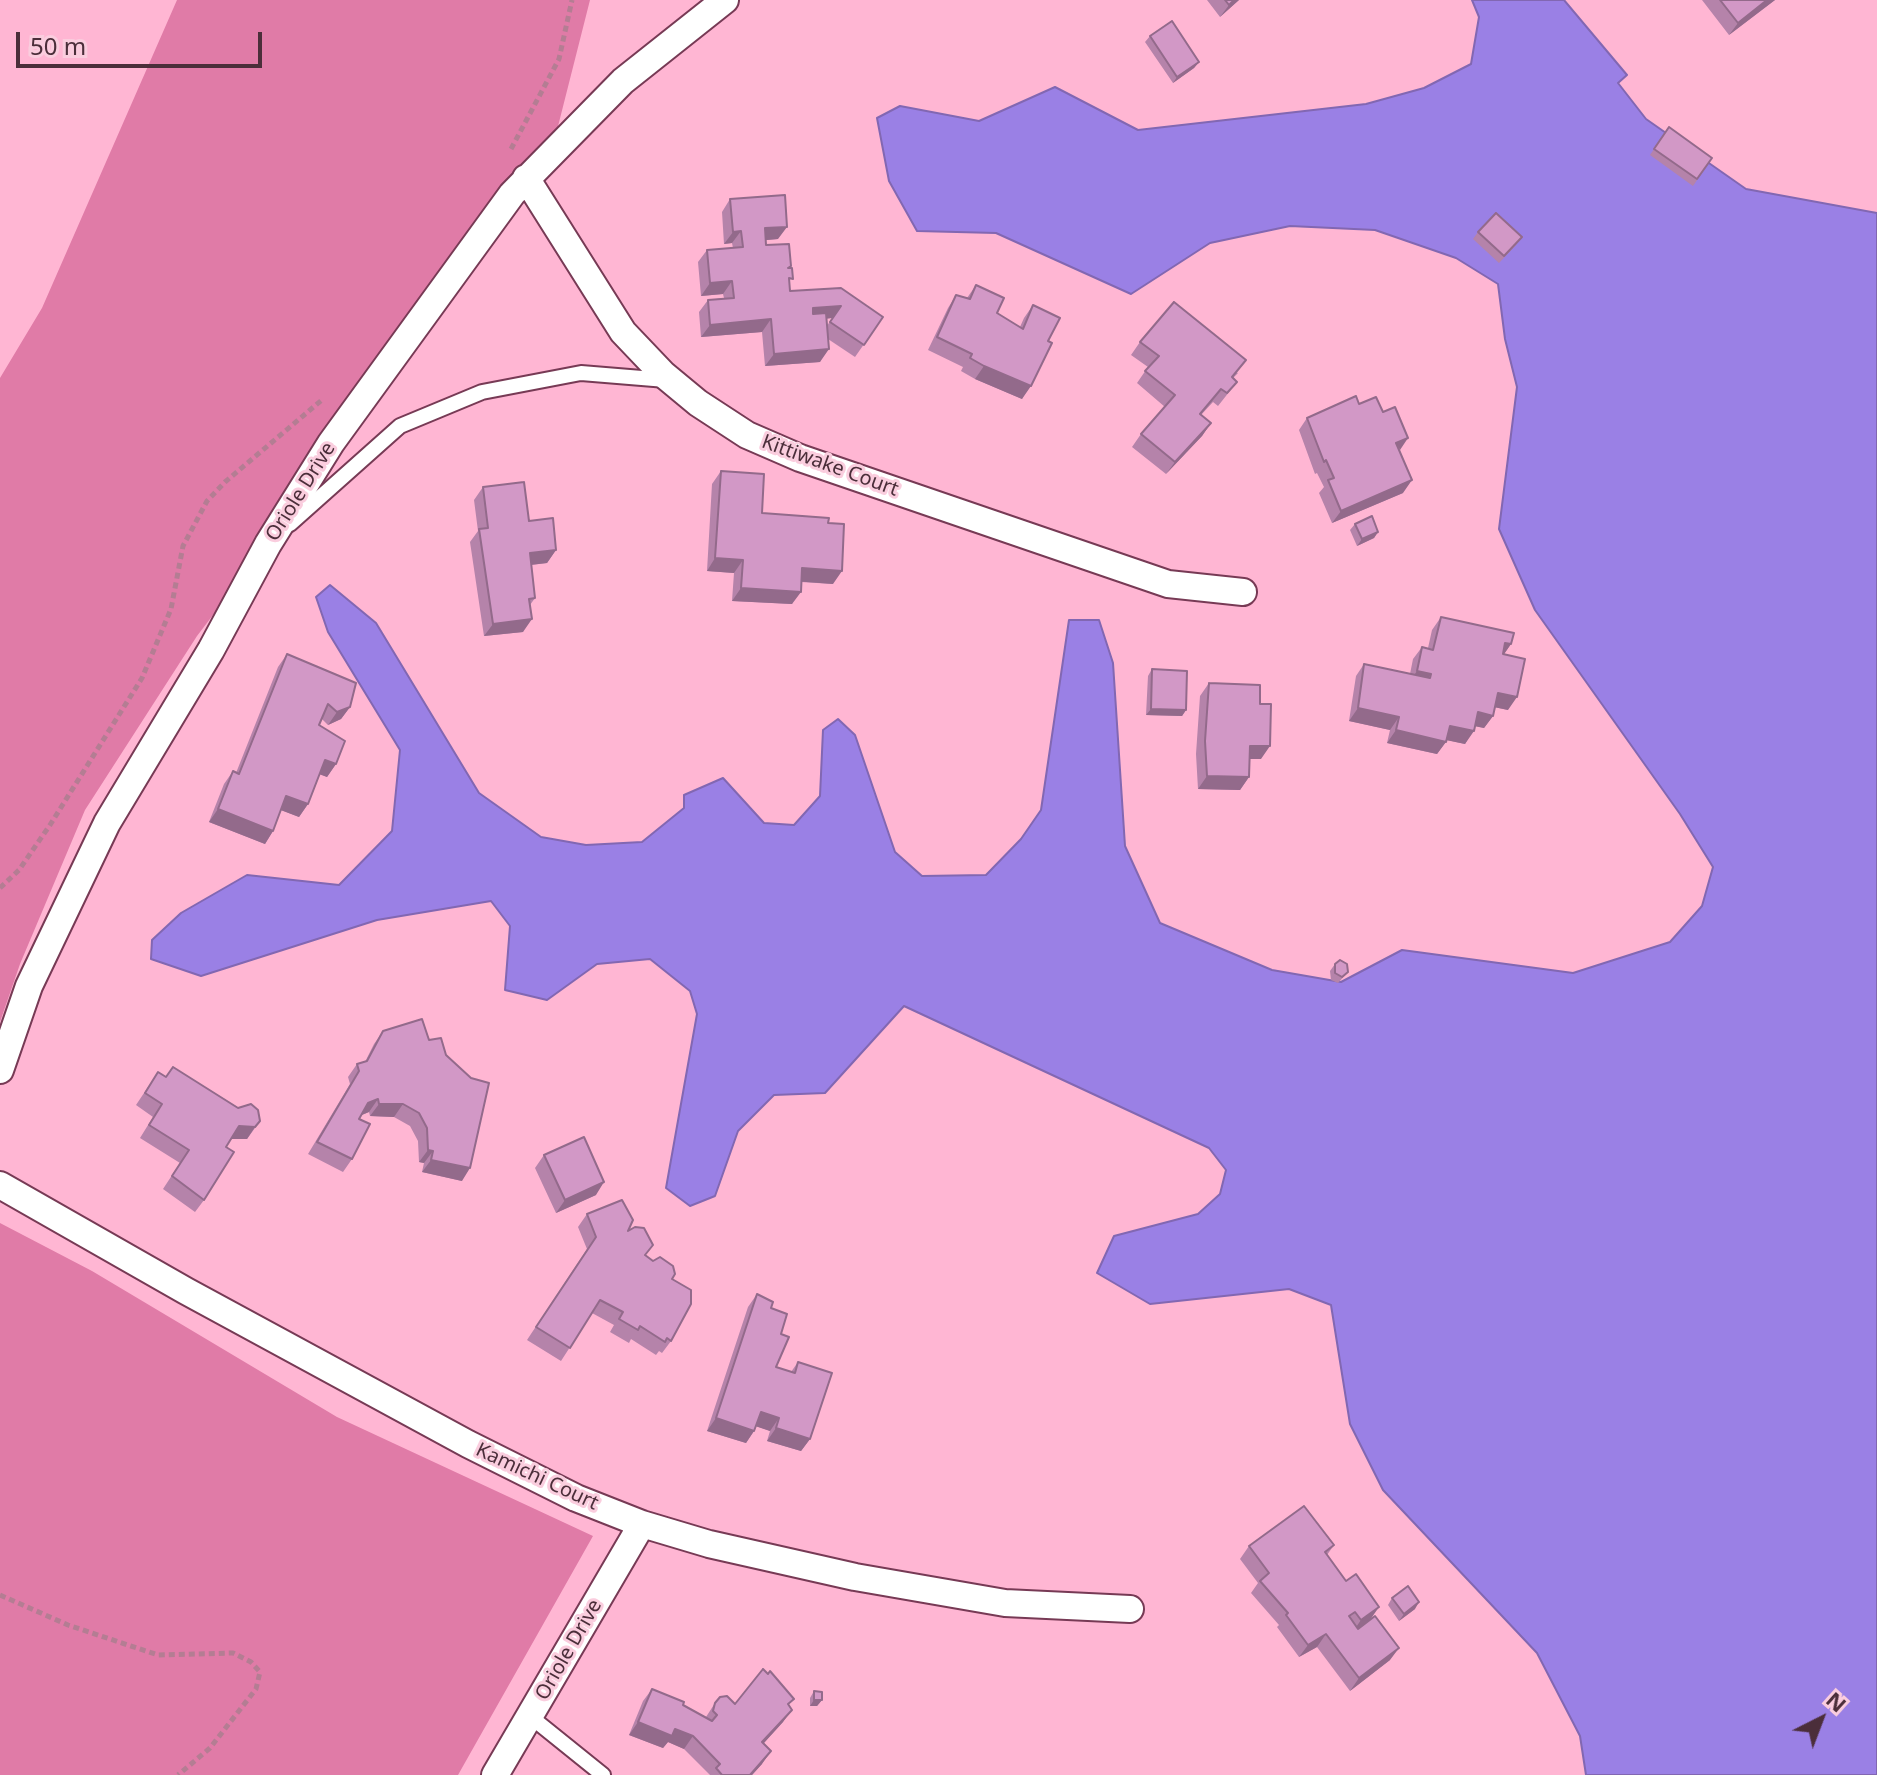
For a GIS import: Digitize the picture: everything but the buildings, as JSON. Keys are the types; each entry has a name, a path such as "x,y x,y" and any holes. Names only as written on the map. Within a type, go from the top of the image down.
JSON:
{"street":[{"name":"Oriole Drive","path":"0,1070 29,986 107,823 211,650 268,544 331,443 526,178 623,81 725,0"},
{"name":"Kittiwake Court","path":"526,178 623,332 671,381 747,435 800,458 1168,584 1243,592"},
{"name":"Kamichi Court","path":"0,1185 186,1291 468,1444 576,1498 642,1524 709,1544 855,1577 1005,1603 1130,1609"},
{"name":"Oriole Drive","path":"495,1775 642,1524"}],"lane":[{"path":"268,544 400,426 482,392 581,373 671,381"},
{"path":"531,1717 603,1775"}],"path":[{"path":"0,1595 68,1625 158,1655 233,1653 251,1662 260,1672 256,1689 210,1748 178,1775"}],"shaded area":[{"path":"177,0 590,0 553,146 398,372 197,636 85,810 20,964 0,1022 0,378 42,308"},
{"path":"1472,0 1564,0 1627,75 1618,83 1646,119 1746,189 1877,213 1877,1775 1586,1775 1580,1736 1537,1653 1383,1490 1350,1424 1331,1305 1289,1289 1150,1304 1097,1273 1114,1236 1198,1214 1220,1194 1226,1170 1209,1148 904,1006 825,1093 774,1095 738,1131 715,1196 690,1206 666,1188 697,1014 690,991 650,959 597,964 547,1000 505,990 510,926 491,901 377,920 201,976 151,959 152,940 181,913 247,875 339,885 392,831 400,750 328,632 316,597 330,585 376,623 479,793 541,837 586,845 642,842 684,808 684,795 723,778 764,823 794,825 820,796 823,730 838,719 855,735 895,852 922,876 986,875 1021,839 1041,810 1069,620 1099,620 1113,663 1125,846 1160,923 1272,970 1341,982 1402,950 1573,973 1670,942 1702,906 1713,867 1680,814 1535,610 1499,529 1517,387 1505,339 1498,284 1456,258 1375,230 1290,226 1210,243 1131,294 996,233 917,231 889,181 877,118 900,106 979,121 1055,87 1138,130 1366,104 1424,88 1471,64 1479,17"},
{"path":"0,1223 92,1271 337,1417 593,1536 458,1775 0,1775"}]}
